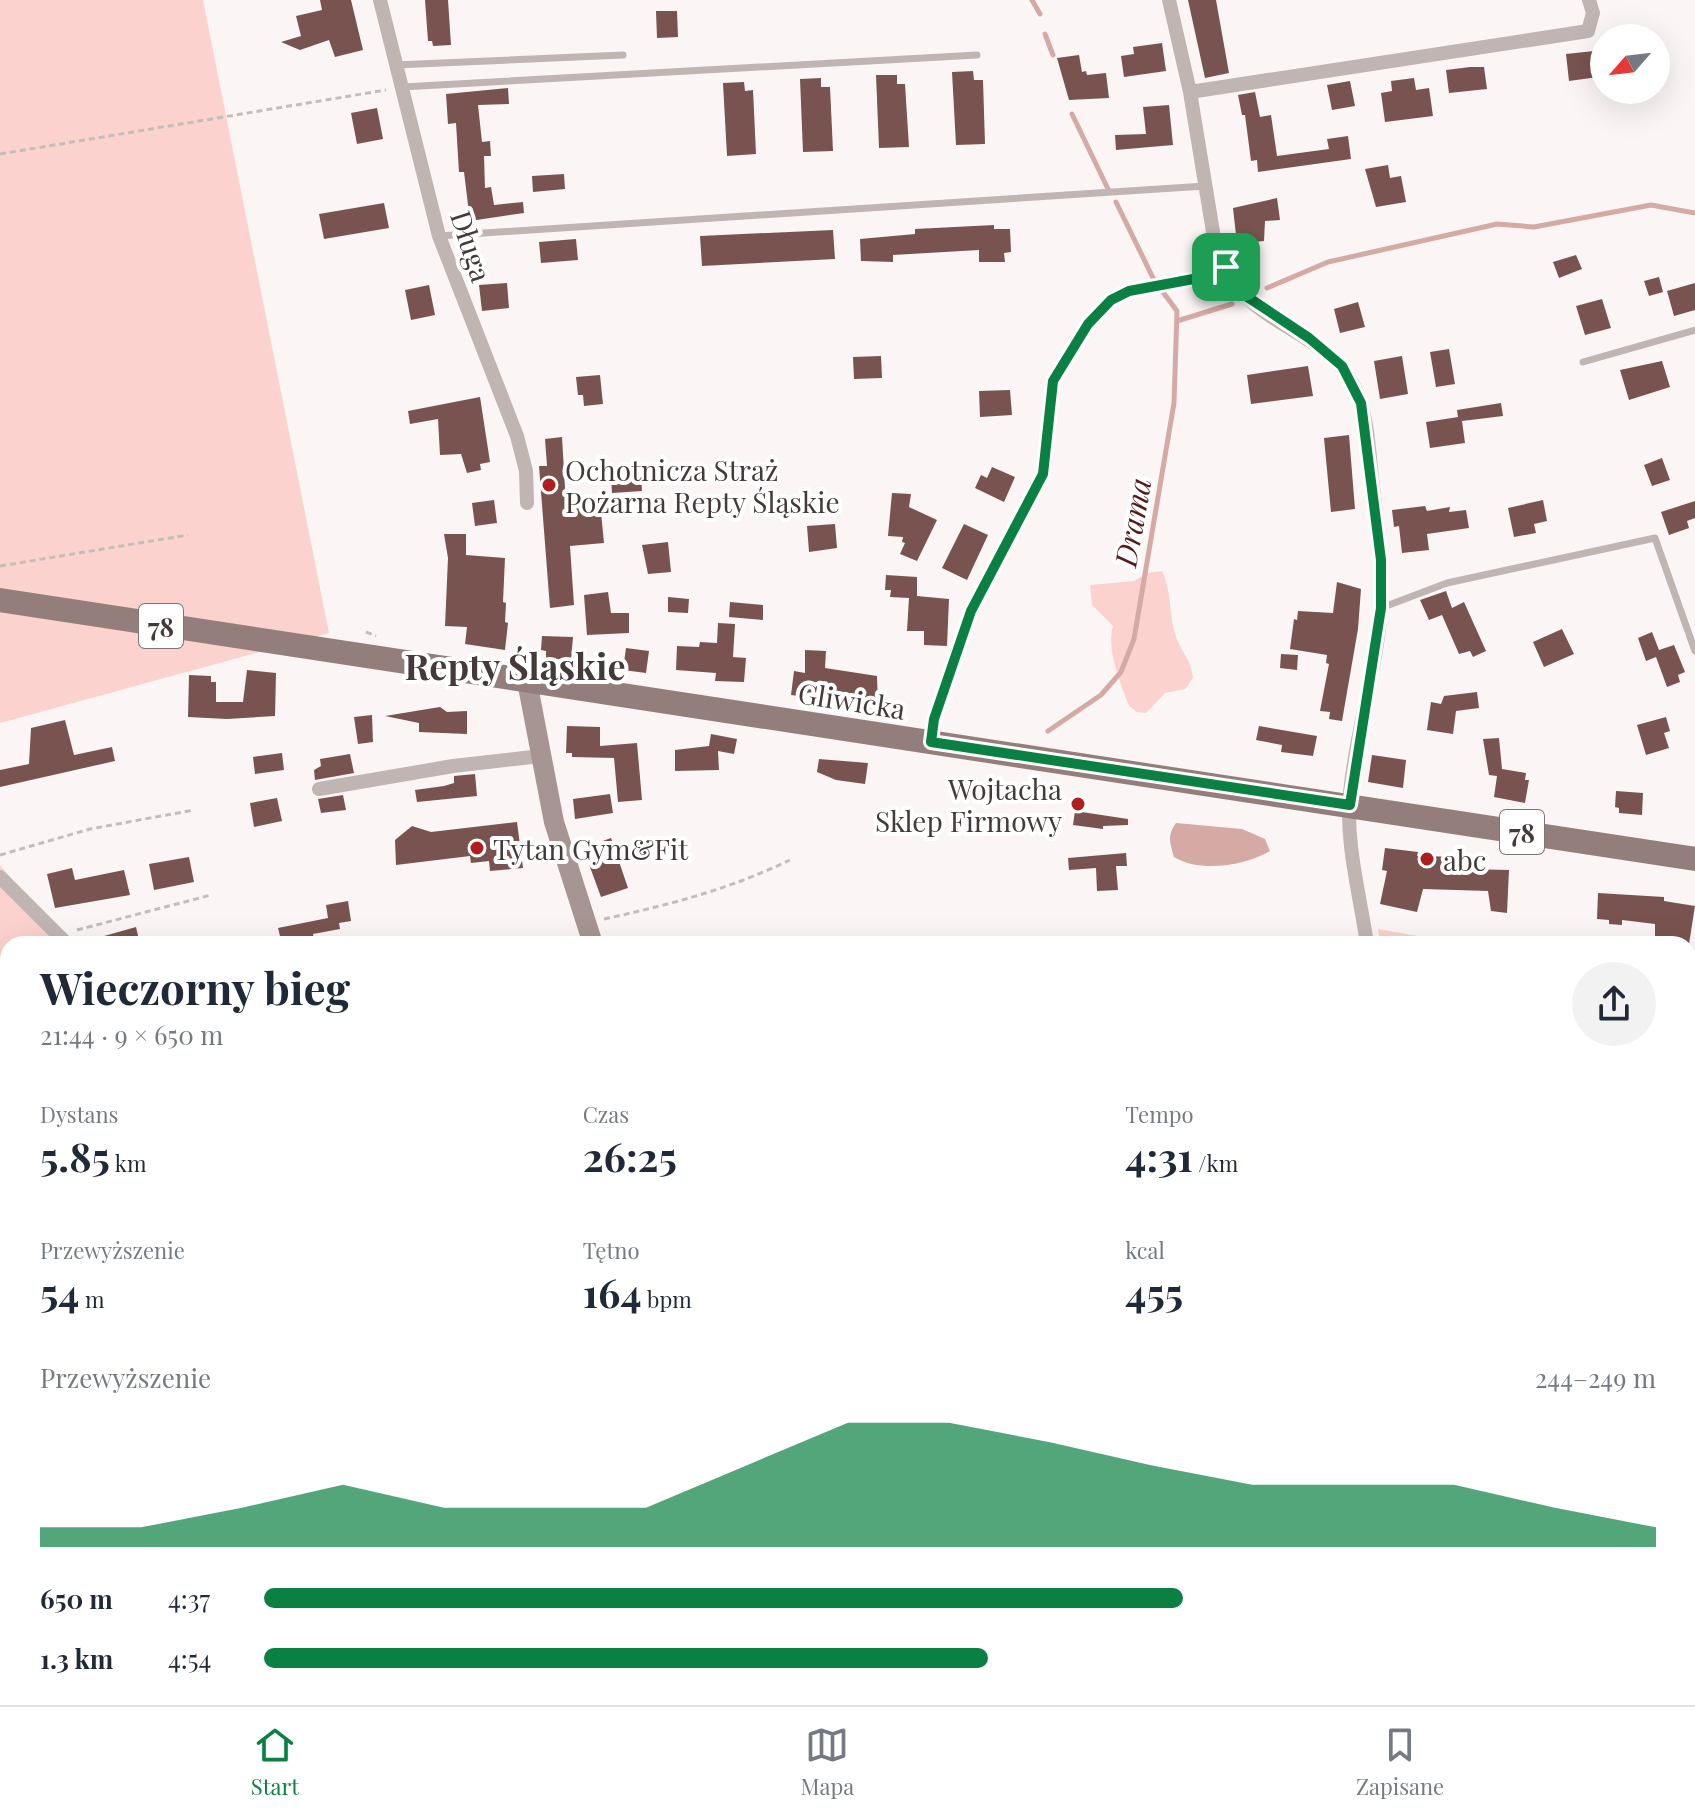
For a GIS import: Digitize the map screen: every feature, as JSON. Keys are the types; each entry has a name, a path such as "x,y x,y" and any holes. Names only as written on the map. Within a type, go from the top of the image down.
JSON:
{"main road":[{"name":"Gliwicka","path":"0,600 1695,859"}],"street":[{"name":"Długa","path":"380,0 439,236 454,283 513,422 526,471 527,503"},
{"path":"1169,0 1190,92 1215,244 1246,296 1332,356 1357,392 1367,431 1381,560 1381,608 1350,805 1350,835 1366,936"},
{"path":"1190,92 1588,31 1593,13 1589,0"},
{"path":"527,681 554,822 590,936"},
{"path":"319,789 453,766 541,756"},
{"path":"0,877 58,936"}],"lane":[{"path":"396,65 623,55"},
{"path":"402,87 977,55"},
{"path":"439,236 1205,186"},
{"path":"1583,362 1695,330"},
{"path":"931,742 938,704 971,611 1043,474 1053,381"},
{"path":"1381,608 1447,583 1655,538 1695,651"}],"path":[{"path":"0,154 402,87"},
{"path":"1053,381 1088,324 1111,300 1129,291 1204,277 1226,267"},
{"path":"0,566 188,535"},
{"path":"0,855 90,829 194,810"},
{"path":"586,922 693,898 747,880 790,860"},
{"path":"75,936 211,895"}],"shaded area":[{"path":"0,0 203,0 329,633 0,723"},
{"path":"1162,571 1175,633 1193,678 1185,689 1165,693 1146,713 1137,712 1129,706 1115,666 1111,645 1113,626 1092,605 1090,585 1134,581 1147,573"},
{"path":"1176,823 1242,829 1265,839 1270,851 1248,861 1222,866 1185,862 1174,857 1171,847 1170,835"},
{"path":"0,865 32,905 65,936 0,936"},
{"path":"1378,929 1417,936 1379,936"}],"building":[{"path":"320,0 351,0 363,50 335,57 329,40 300,50 281,42 301,36 296,16 322,10"},
{"path":"425,0 448,0 451,45 433,46 432,41 428,41"},
{"path":"1188,0 1216,0 1229,73 1205,78"},
{"path":"656,11 677,11 678,37 657,38"},
{"path":"1162,43 1166,71 1124,77 1121,56 1134,54 1133,47"},
{"path":"1590,51 1590,78 1569,81 1566,54"},
{"path":"1079,55 1082,72 1086,71 1087,75 1106,73 1109,98 1069,100 1057,58"},
{"path":"1484,67 1487,89 1449,93 1446,70"},
{"path":"973,71 974,80 983,80 985,144 956,145 952,72"},
{"path":"876,75 897,75 897,84 905,84 909,147 879,148"},
{"path":"821,78 821,87 830,87 833,151 803,152 800,79"},
{"path":"1414,78 1416,90 1429,88 1433,116 1385,122 1381,93 1392,91 1391,81"},
{"path":"1350,81 1355,106 1332,110 1327,85"},
{"path":"744,82 745,91 753,90 756,154 727,156 723,83"},
{"path":"508,88 509,104 478,105 482,142 490,141 491,156 484,156 485,188 491,187 494,205 523,202 524,213 470,221 464,172 459,172 456,123 448,124 446,94"},
{"path":"1255,92 1260,117 1271,115 1277,156 1329,149 1327,139 1348,136 1351,159 1258,172 1257,160 1251,161 1245,115 1242,115 1238,95"},
{"path":"1169,105 1173,145 1116,150 1115,135 1146,134 1143,107"},
{"path":"377,108 383,139 357,144 351,113"},
{"path":"1388,165 1390,178 1401,176 1406,202 1376,207 1365,169"},
{"path":"564,174 565,189 533,192 532,176"},
{"path":"1277,198 1280,220 1265,221 1264,241 1237,244 1233,208"},
{"path":"384,203 389,228 324,239 319,214"},
{"path":"994,225 994,229 1010,229 1011,252 1004,253 1005,262 979,262 979,250 893,255 893,262 861,261 860,239 915,234 915,229"},
{"path":"833,230 835,259 702,266 700,236"},
{"path":"576,239 578,260 541,263 539,242"},
{"path":"1576,255 1582,269 1559,278 1553,262"},
{"path":"1659,277 1663,292 1649,296 1644,281"},
{"path":"507,283 509,308 482,311 479,285"},
{"path":"1695,283 1695,310 1674,316 1667,291"},
{"path":"429,285 435,315 411,320 405,290"},
{"path":"1602,299 1611,328 1585,335 1576,306"},
{"path":"1358,302 1365,327 1340,333 1334,309"},
{"path":"1449,349 1455,384 1436,387 1430,352"},
{"path":"881,356 882,378 854,379 853,357"},
{"path":"1402,356 1408,394 1380,399 1374,361"},
{"path":"1662,361 1670,387 1629,400 1620,370"},
{"path":"1308,366 1313,396 1251,404 1247,375"},
{"path":"600,375 603,404 584,406 583,395 578,395 576,377"},
{"path":"1010,390 1012,415 980,417 979,391"},
{"path":"480,397 490,462 480,464 481,470 467,473 461,454 440,455 438,419 410,424 408,411"},
{"path":"1501,403 1503,416 1462,421 1465,443 1430,448 1426,422 1458,417 1457,410"},
{"path":"1349,435 1355,509 1331,512 1324,438"},
{"path":"562,437 566,505 600,502 604,543 570,546 574,605 550,608 539,466 547,466 545,439"},
{"path":"1662,458 1670,480 1652,486 1644,465"},
{"path":"992,467 1015,477 1004,502 975,488 981,475 987,478"},
{"path":"641,475 642,491 612,493 611,477"},
{"path":"892,493 911,494 909,507 937,520 917,561 900,554 905,543 902,542 903,537 888,536"},
{"path":"494,500 497,523 475,526 472,503"},
{"path":"1543,500 1547,521 1534,524 1536,533 1514,537 1508,508"},
{"path":"1695,501 1695,518 1687,521 1689,528 1669,535 1661,512"},
{"path":"1425,506 1427,511 1450,507 1449,512 1466,510 1469,528 1427,534 1429,550 1402,553 1399,526 1394,527 1392,510"},
{"path":"835,524 837,548 809,552 807,526"},
{"path":"964,524 988,535 967,580 942,568"},
{"path":"444,534 466,534 466,555 505,558 503,602 506,603 505,622 508,623 505,650 465,644 467,627 445,626 448,558"},
{"path":"668,542 671,572 648,574 642,545"},
{"path":"886,575 917,577 917,596 949,599 947,646 924,645 924,631 907,631 909,598 890,597 891,590 885,590"},
{"path":"1337,582 1361,589 1358,629 1342,721 1329,719 1330,712 1320,711 1329,664 1326,663 1327,655 1290,649 1298,611 1333,613"},
{"path":"1446,591 1452,608 1464,602 1486,651 1473,657 1470,651 1459,654 1442,615 1429,620 1420,600"},
{"path":"608,592 611,613 629,613 629,633 587,635 584,595"},
{"path":"668,597 689,599 688,613 668,612"},
{"path":"730,602 763,605 763,620 729,617"},
{"path":"718,623 735,624 733,657 746,658 744,682 715,681 716,673 676,670 677,646 699,647 700,642 717,643"},
{"path":"1562,629 1574,654 1544,667 1533,642"},
{"path":"1652,632 1659,650 1674,645 1685,672 1678,675 1680,682 1667,687 1656,657 1646,661 1638,638"},
{"path":"542,636 573,637 571,660 546,658 546,651 541,650"},
{"path":"626,648 649,651 646,673 623,670"},
{"path":"805,650 826,651 825,668 877,676 878,709 836,706 836,701 791,695 794,671 805,673"},
{"path":"1281,654 1298,655 1297,670 1280,668"},
{"path":"247,670 276,673 275,716 227,719 188,717 189,675 211,676 211,682 216,682 216,702 243,702"},
{"path":"1477,692 1479,708 1456,711 1453,734 1427,730 1431,702 1441,704 1444,696"},
{"path":"440,707 447,712 467,711 467,734 419,732 419,723 385,716"},
{"path":"372,715 373,742 358,744 354,717"},
{"path":"1666,717 1670,731 1664,733 1669,748 1646,755 1637,725"},
{"path":"65,720 74,755 112,747 115,761 0,787 0,770 29,764 31,728"},
{"path":"567,726 600,727 600,746 637,743 642,800 618,802 614,758 572,757 572,753 566,753"},
{"path":"1259,726 1317,736 1313,756 1281,752 1282,745 1256,740"},
{"path":"711,734 737,739 734,754 718,751 719,770 675,771 675,750 709,746"},
{"path":"1499,738 1502,769 1526,773 1525,780 1529,780 1525,803 1494,797 1497,776 1489,775 1483,739"},
{"path":"282,753 284,770 255,774 253,757"},
{"path":"350,754 354,773 315,780 314,770 321,766 320,759"},
{"path":"1372,755 1406,760 1403,788 1368,782"},
{"path":"819,759 868,763 865,784 836,780 817,772"},
{"path":"475,774 477,796 417,802 415,790 444,786 454,783 454,776"},
{"path":"1616,791 1643,793 1642,815 1619,813 1619,808 1615,807"},
{"path":"610,794 613,813 575,819 573,799"},
{"path":"343,795 346,810 321,813 318,799"},
{"path":"277,798 282,821 254,827 250,803"},
{"path":"1075,811 1128,819 1128,825 1103,826 1103,829 1073,825"},
{"path":"517,822 523,868 490,871 489,861 471,863 470,856 396,865 395,840 412,826 431,832"},
{"path":"611,838 628,888 601,897 583,848"},
{"path":"1385,848 1418,852 1417,856 1466,857 1466,869 1509,870 1507,913 1491,911 1488,891 1423,889 1417,912 1380,904 1387,871 1382,870"},
{"path":"1126,853 1127,866 1116,866 1118,890 1097,891 1096,868 1069,870 1068,858"},
{"path":"189,857 194,882 154,890 149,864"},
{"path":"72,868 75,880 124,870 130,895 55,908 47,874"},
{"path":"1598,893 1664,897 1664,901 1695,906 1690,936 1655,936 1655,924 1622,920 1622,925 1609,924 1609,920 1597,919"},
{"path":"348,901 351,921 339,923 340,929 313,936 280,936 278,928 328,918 326,905"},
{"path":"136,927 138,936 104,936"}],"waterway":[{"name":"Drama","path":"1032,0 1040,14"},
{"name":"Drama","path":"1045,34 1053,55"},
{"name":"Drama","path":"1072,114 1108,189"},
{"name":"Drama","path":"1116,202 1155,282"},
{"path":"1267,288 1328,262 1497,224 1534,227 1651,205 1695,213"},
{"name":"Drama","path":"1048,731 1101,695 1121,672 1134,639 1174,403 1177,311 1160,288"},
{"path":"1177,321 1232,304"}],"place":[{"name":"Ochotnicza Straż Pożarna Repty Śląskie","path":"549,485"},
{"name":"Wojtacha Sklep Firmowy","path":"1078,804"},
{"name":"Tytan Gym&Fit","path":"477,848"},
{"name":"abc","path":"1427,859"}],"district":[{"name":"Repty Śląskie","path":"515,665"}],"route":[{"path":"1226,267 1234,283 1246,296 1309,338 1342,366 1361,403 1367,431 1381,560 1381,608 1350,805 931,742 934,719 971,611 1025,514 1043,474 1055,389 1053,381 1088,324 1111,300 1129,291 1204,277 1226,267"}]}
